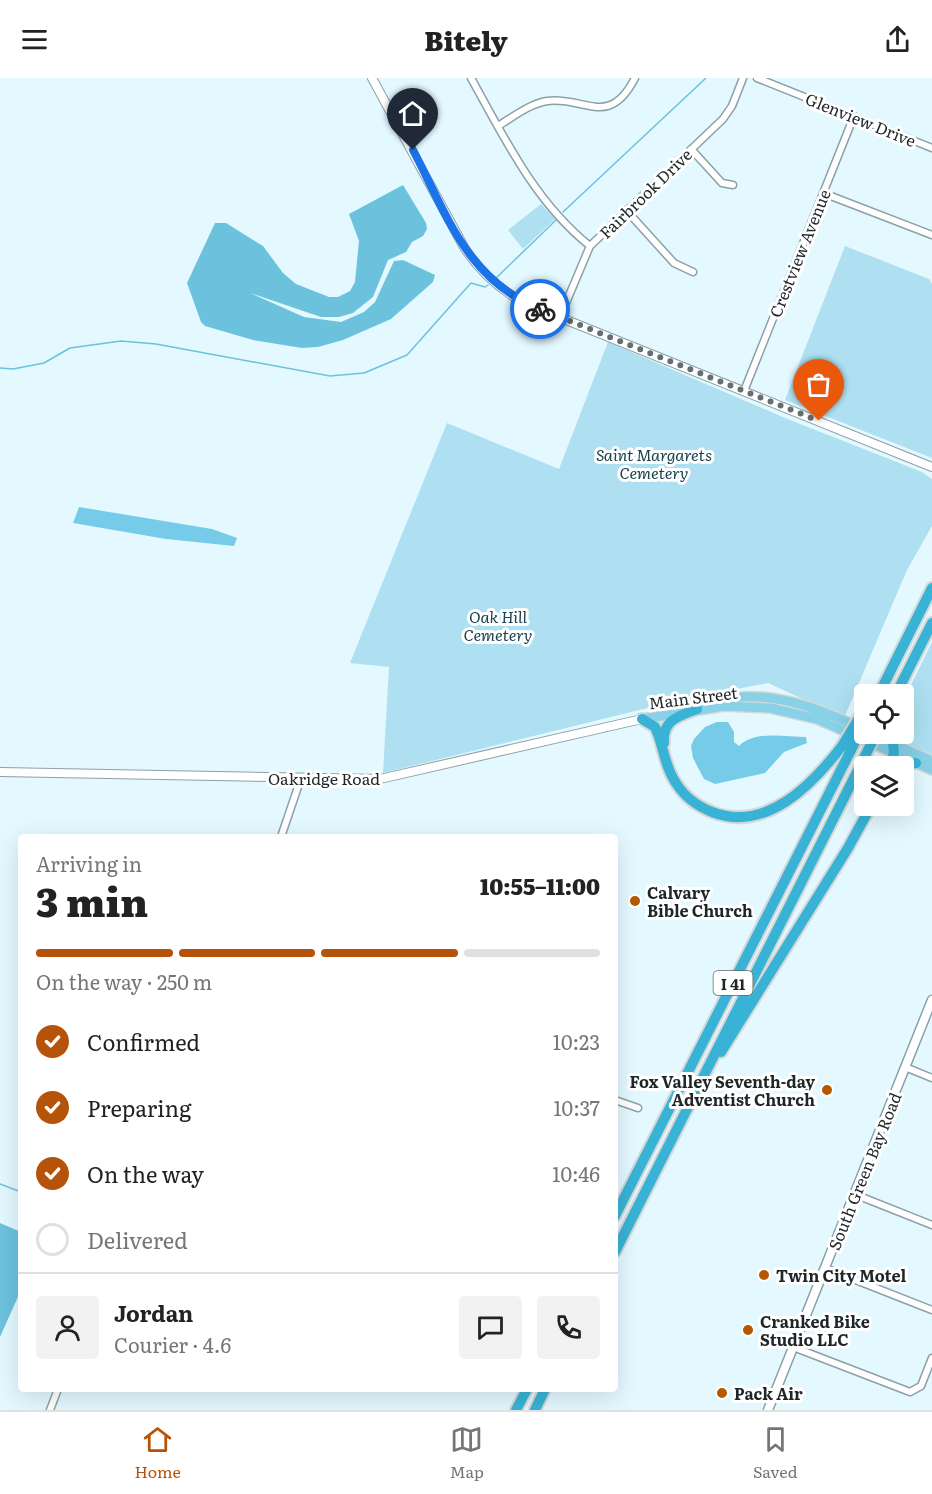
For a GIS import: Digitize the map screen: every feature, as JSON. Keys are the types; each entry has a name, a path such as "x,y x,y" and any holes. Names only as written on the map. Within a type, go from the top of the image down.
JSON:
{"highway":[{"path":"884,684 932,588"},
{"path":"901,684 932,622"},
{"path":"877,684 891,657 912,628"},
{"path":"669,770 663,740 665,728 673,718 697,709"},
{"path":"642,719 655,727 669,770 683,792 700,807 727,816 750,816 768,811 795,796 847,748"},
{"name":"I 41","path":"618,1210 854,734"},
{"name":"I 41","path":"618,1246 871,744"},
{"path":"891,756 893,748"},
{"path":"714,1058 731,1038 867,816"},
{"path":"516,1410 525,1392"},
{"path":"534,1410 543,1392"}],"main road":[{"name":"Main Street","path":"642,719 649,714 714,698 754,696 785,699 805,704 854,726"},
{"name":"Main Street","path":"642,719 697,709 754,706 799,713 932,761"},
{"name":"Main Street","path":"887,744 916,763 932,770"},
{"name":"South Green Bay Road","path":"768,1410 932,1000"}],"street":[{"path":"372,78 472,259 490,280 512,296 932,467"},
{"path":"471,78 536,189 590,246"},
{"path":"498,126 544,102 556,101 591,108 610,105 621,98 635,78"},
{"name":"Fairbrook Drive","path":"560,317 590,246 727,113 743,78"},
{"name":"Glenview Drive","path":"757,78 932,148"},
{"name":"Crestview Avenue","path":"744,391 854,116"},
{"path":"691,149 722,183 733,185"},
{"path":"823,193 932,235"},
{"path":"626,210 674,263 693,272"},
{"name":"Oakridge Road","path":"0,772 363,780 396,778 642,719"},
{"path":"281,834 301,778"},
{"path":"905,1067 932,1078"},
{"path":"618,1101 638,1108"},
{"path":"854,1194 932,1225"},
{"path":"825,1268 932,1310"},
{"path":"793,1347 906,1392 914,1392 921,1386 932,1358"},
{"path":"50,1410 57,1392"}],"green space":[{"path":"541,204 555,219 523,249 508,230"},
{"path":"845,246 929,279 932,284 932,458 785,400"},
{"name":"Oak Hill Cemetery","path":"608,342 785,418 922,472 932,479 932,526 907,570 858,684 854,684 854,695 844,718 768,683 680,700 383,773 389,667 350,663 447,423 559,469"},
{"path":"932,642 932,758 901,744 914,744 914,684 911,684"}],"shaded area":[{"path":"403,185 426,223 427,229 423,236 412,242 406,252 388,260 373,297 353,313 339,317 321,317 250,293 304,317 341,322 364,312 375,302 394,261 403,260 435,275 433,282 391,319 343,340 318,347 302,348 253,340 205,326 201,322 187,283 215,223 226,223 263,246 283,273 296,284 329,297 338,297 350,291 355,282 359,241 349,214"},
{"path":"79,507 212,529 237,538 234,546 166,539 73,523"},
{"path":"717,722 728,722 734,732 734,742 739,746 762,736 806,737 807,743 784,752 765,773 715,784 704,779 693,758 691,746 705,727"},
{"path":"0,1223 18,1231 18,1297 0,1337"}],"waterway":[{"path":"563,212 706,78"},
{"path":"495,279 556,220"},
{"path":"0,368 13,369 44,363 70,348 121,341 156,344 330,376 364,373 407,355 471,283 485,287 488,285"},
{"path":"0,1184 18,1191"}],"way so far":[{"path":"540,309 819,421"}],"place":[{"name":"Calvary Bible Church","path":"635,901"},
{"name":"Fox Valley Seventh-day Adventist Church","path":"827,1090"},
{"name":"Twin City Motel","path":"764,1275"},
{"name":"Cranked Bike Studio LLC","path":"748,1330"},
{"name":"Pack Air","path":"722,1393"}],"route":[{"path":"413,150 464,247 481,271 512,296 540,309"}],"park label":[{"name":"Saint Margarets Cemetery","path":"654,463"}]}
